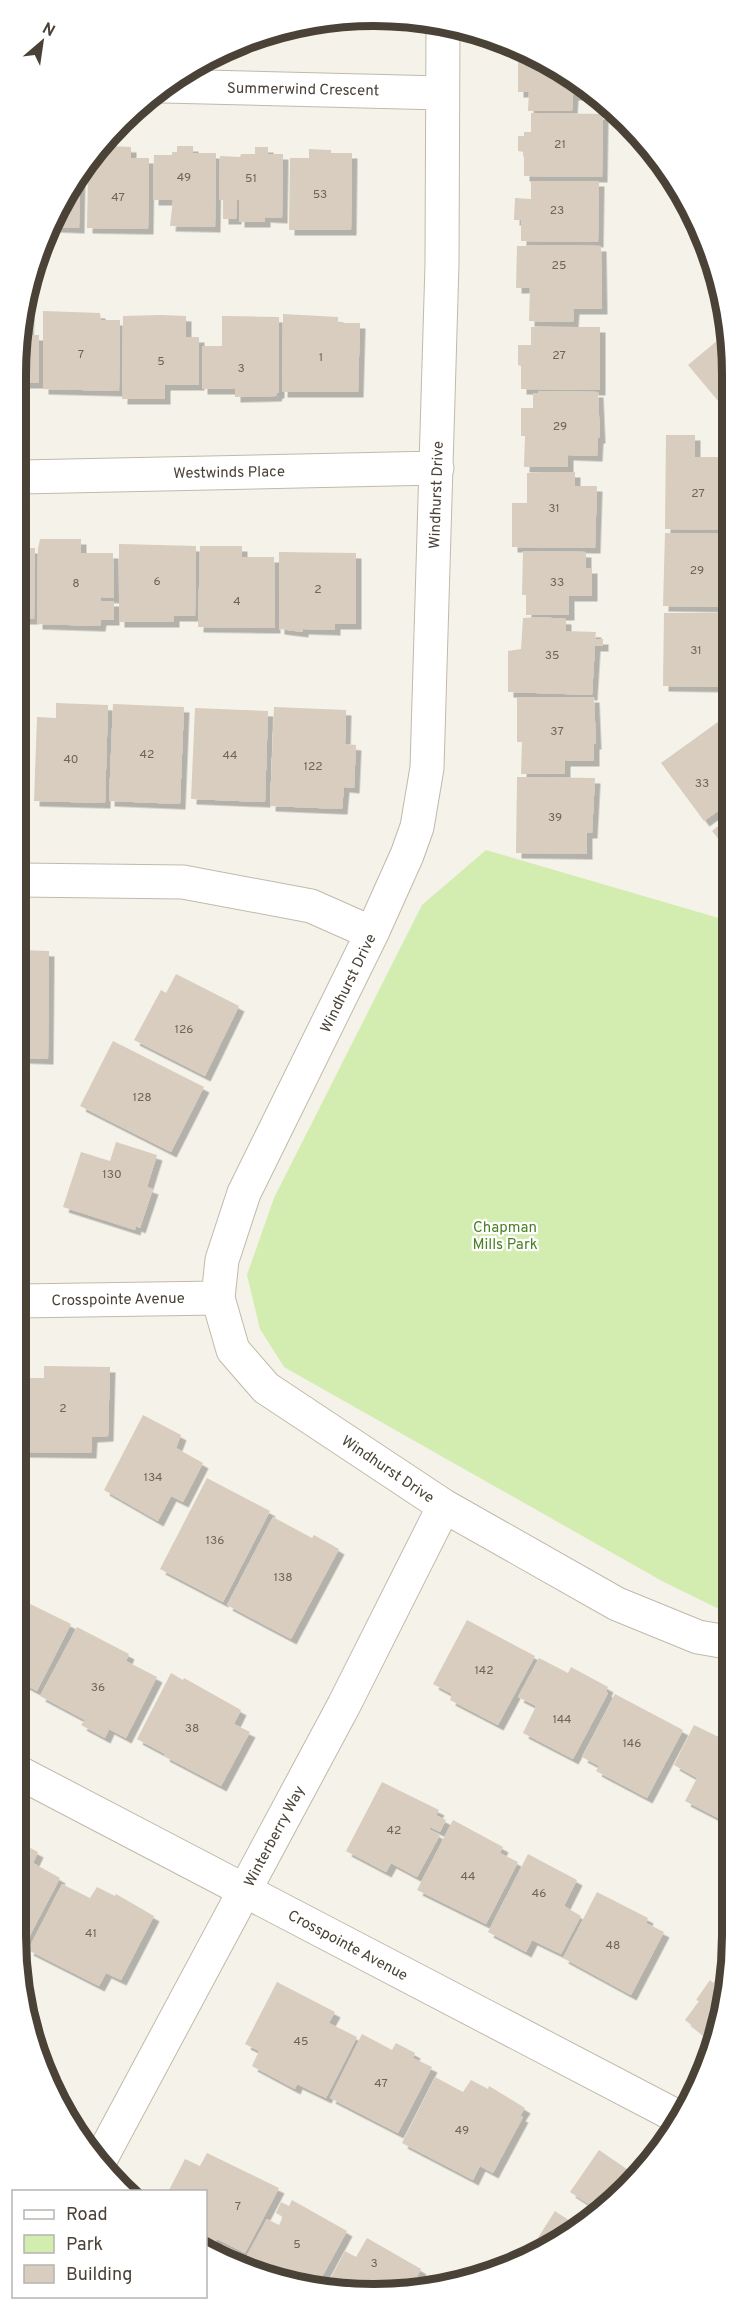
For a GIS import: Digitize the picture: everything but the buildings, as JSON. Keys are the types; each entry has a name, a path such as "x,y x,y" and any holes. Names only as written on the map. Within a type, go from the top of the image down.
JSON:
{"street":[{"name":"Windhurst Drive","path":"443,32 442,264 428,768 411,846 372,933 244,1193 222,1260 218,1298 233,1350 266,1388 444,1506 617,1604 698,1637 722,1640"},
{"name":"Summerwind Crescent","path":"177,86 442,93"},
{"name":"Westwinds Place","path":"26,477 437,468"},
{"path":"26,880 183,882 311,906 372,933"},
{"name":"Crosspointe Avenue","path":"26,1301 218,1298"},
{"name":"Winterberry Way","path":"103,2155 344,1705 444,1506"},
{"name":"Crosspointe Avenue","path":"26,1776 673,2115"}],"green space":[{"name":"Chapman Mills Park","path":"486,850 722,919 722,1611 662,1581 284,1367 260,1329 247,1275 274,1198 422,905"}]}
